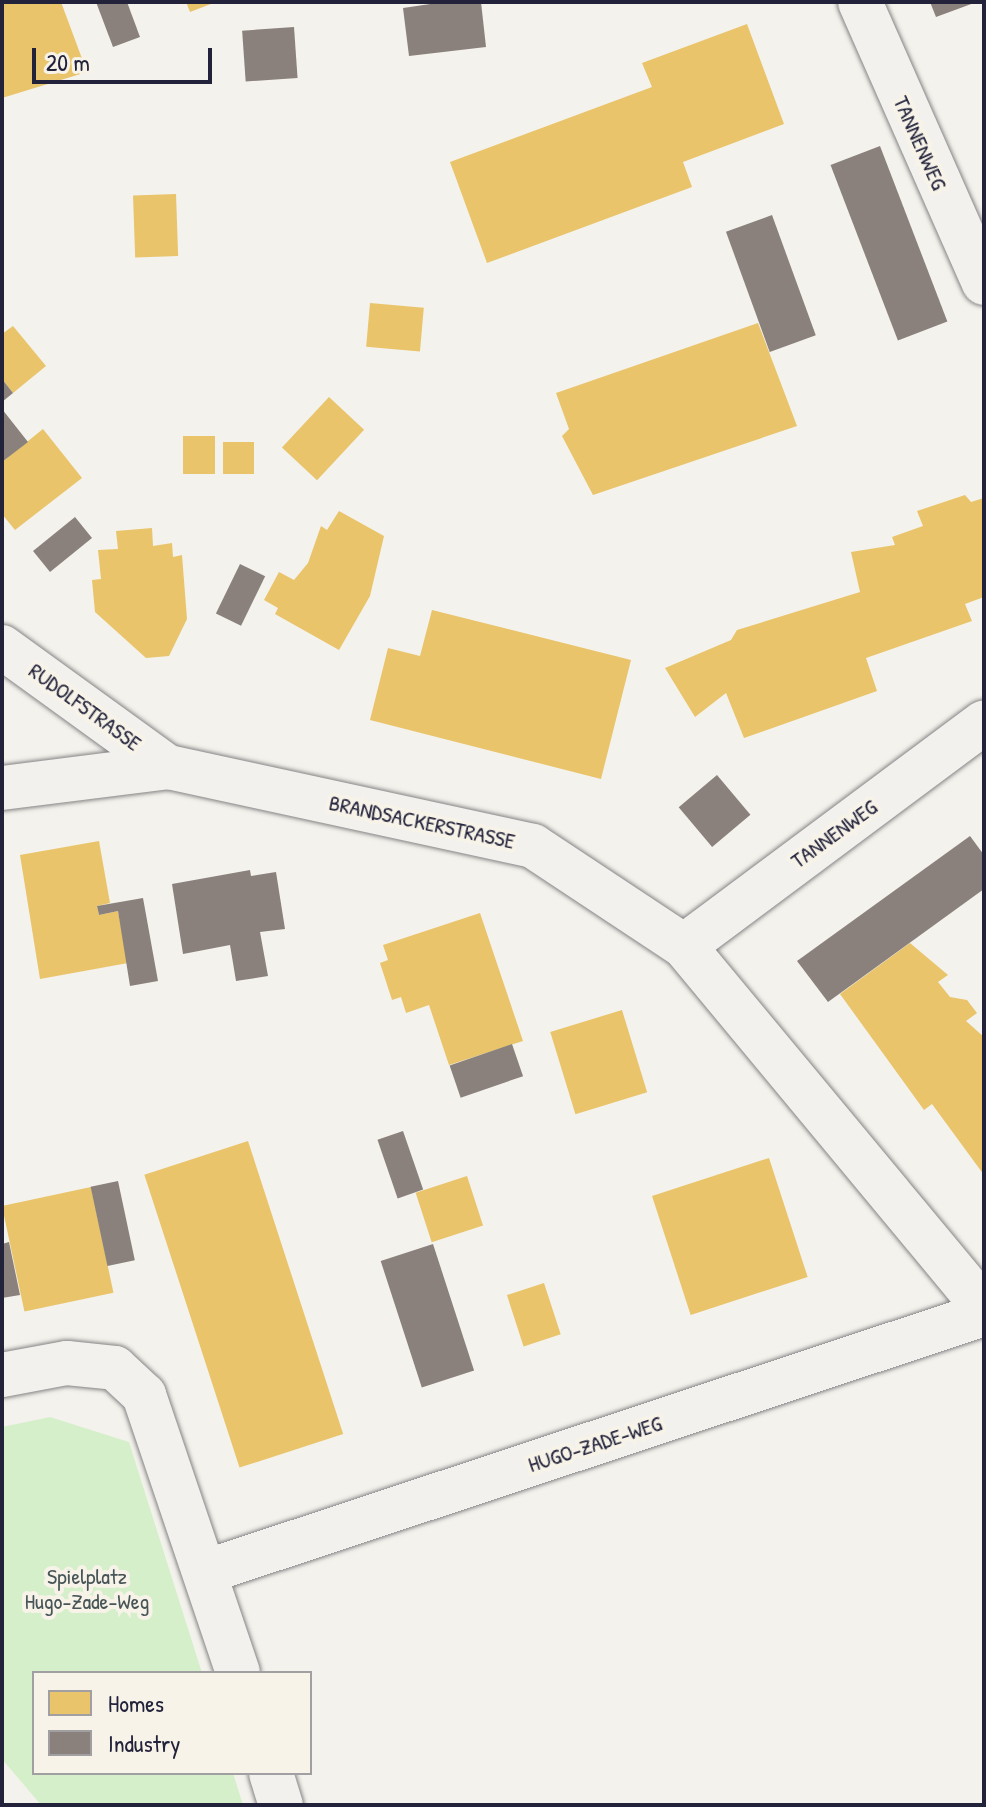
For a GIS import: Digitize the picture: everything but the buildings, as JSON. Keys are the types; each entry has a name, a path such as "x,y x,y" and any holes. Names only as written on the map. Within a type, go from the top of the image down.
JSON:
{"street":[{"name":"TANNENWEG","path":"860,2 984,283"},
{"name":"RUDOLFSTRASSE","path":"2,647 168,767"},
{"name":"TANNENWEG","path":"684,946 984,722"},
{"name":"BRANDSACKERSTRASSE","path":"2,788 168,767 533,846 684,946 984,1307"},
{"name":"HUGO-ZADE-WEG","path":"205,1572 984,1314"},
{"path":"2,1375 67,1363 115,1368 144,1395 237,1671"},
{"path":"272,1775 281,1805"}],"green space":[{"name":"Spielplatz Hugo-Zade-Weg","path":"50,1417 129,1442 201,1671 32,1671 32,1775 234,1775 243,1805 41,1805 2,1759 2,1427"}]}
